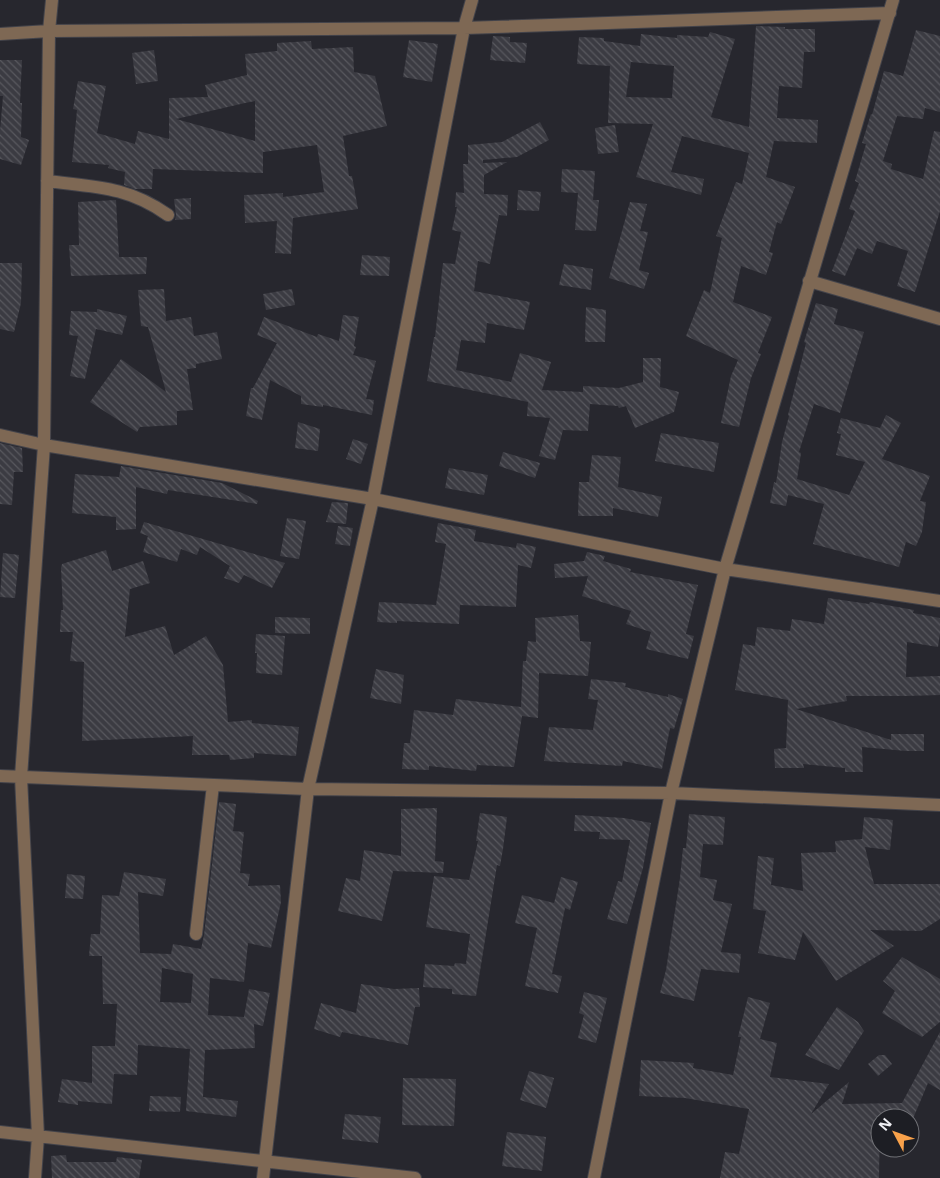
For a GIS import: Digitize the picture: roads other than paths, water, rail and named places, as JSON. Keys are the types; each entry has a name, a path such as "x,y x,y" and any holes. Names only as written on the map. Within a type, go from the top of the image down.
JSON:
{"street":[{"path":"35,1178 38,1136 21,777 44,445 49,31 52,0"},
{"path":"263,1178 308,788 373,499 464,28 472,0"},
{"path":"0,34 49,31 464,28 891,6 725,569 671,793 594,1178"},
{"path":"47,181 129,193 168,215"},
{"path":"809,281 940,319"},
{"path":"0,435 44,445 373,499 725,569 940,601"},
{"path":"0,776 308,788 671,793 940,805"},
{"path":"196,934 213,785"},
{"path":"0,1132 415,1178"}]}
